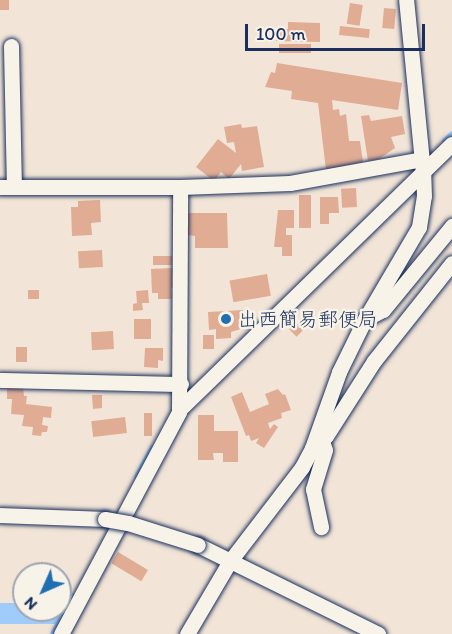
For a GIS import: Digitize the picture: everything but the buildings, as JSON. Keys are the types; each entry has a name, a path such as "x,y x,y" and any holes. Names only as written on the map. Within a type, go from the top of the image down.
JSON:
{"street":[{"path":"315,446 331,393 365,319 418,227 424,196 423,166 406,0"},
{"path":"12,46 7,187 180,187 290,183 423,166"},
{"path":"61,634 180,410 423,166 452,144"},
{"path":"180,187 180,410"},
{"path":"365,319 383,310 452,226"},
{"path":"187,634 230,561 291,484 315,446 326,436 374,361 452,262"},
{"path":"0,380 181,384"},
{"path":"315,446 323,444 325,450 313,489 321,527"},
{"path":"0,515 63,515 105,519 128,523 198,545 378,634"}],"waterway":[{"path":"444,141 452,133"},
{"path":"136,477 152,447"},
{"path":"52,634 73,595"},
{"path":"0,613 12,613"}],"place":[{"name":"出西簡易郵便局","path":"226,319"}]}
